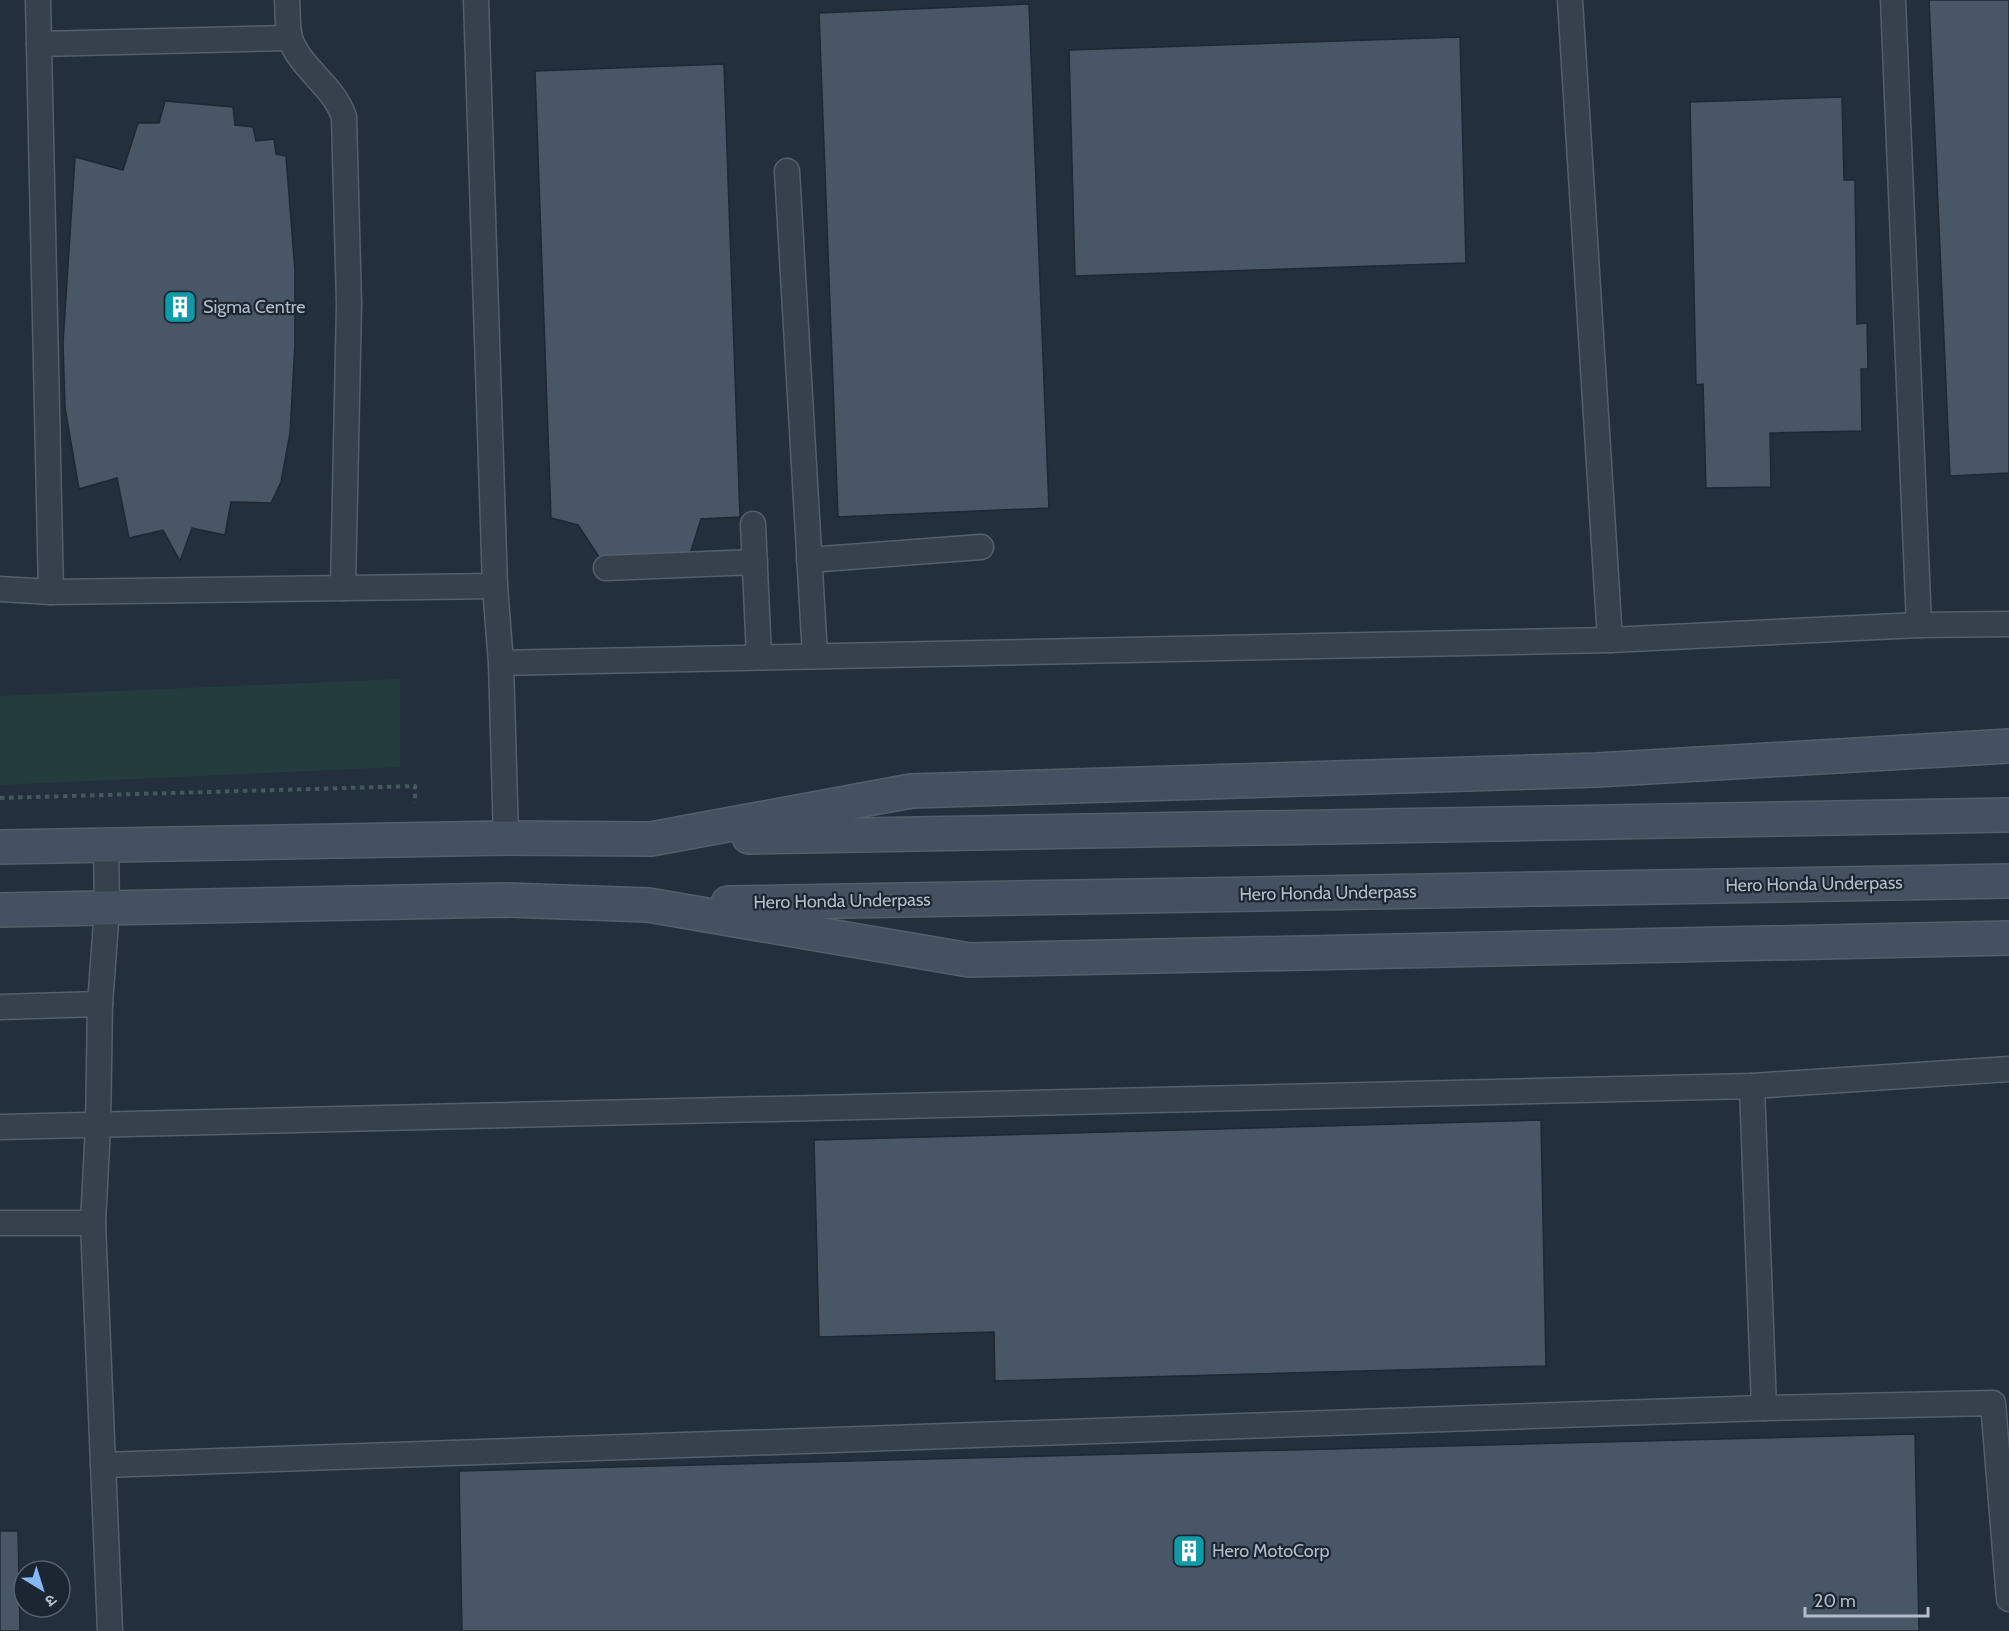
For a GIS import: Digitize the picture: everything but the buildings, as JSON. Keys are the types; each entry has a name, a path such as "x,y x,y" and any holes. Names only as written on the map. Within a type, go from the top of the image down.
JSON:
{"main road":[{"path":"651,839 911,791 1597,770 2009,746"},
{"path":"0,847 506,838 651,839 2009,815"},
{"name":"Hero Honda Underpass","path":"648,904 2009,881"},
{"path":"0,910 506,900 648,904 969,960 2009,938"}],"lane":[{"path":"38,0 51,592"},
{"path":"287,0 290,38 305,62 335,98 344,117 349,304 343,588"},
{"path":"476,0 495,586 501,663 506,838"},
{"path":"1570,0 1610,640"},
{"path":"1893,0 1919,625"},
{"path":"39,44 290,38"},
{"path":"788,171 815,656"},
{"path":"753,524 759,657"},
{"path":"809,560 981,547"},
{"path":"606,568 755,562"},
{"path":"0,589 51,592 495,586"},
{"path":"501,663 1610,640 1919,625 2009,624"},
{"path":"106,844 107,909 100,1004 98,1126 93,1223 110,1631"},
{"path":"0,1006 100,1004"},
{"path":"0,1127 1752,1086 2009,1069"},
{"path":"1752,1086 1764,1408"},
{"path":"0,1223 93,1223"},
{"path":"103,1465 1764,1408 1993,1403 2009,1599"}],"path":[{"path":"0,798 415,786 415,840"}],"green space":[{"path":"400,679 400,767 0,785 0,696"}],"place":[{"name":"Sigma Centre","path":"180,307"},
{"name":"Hero MotoCorp","path":"1189,1551"}]}
